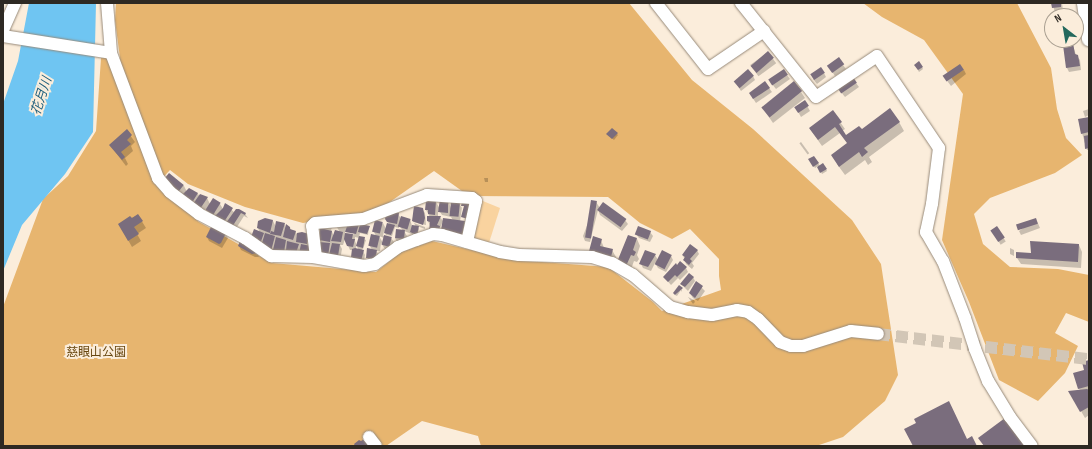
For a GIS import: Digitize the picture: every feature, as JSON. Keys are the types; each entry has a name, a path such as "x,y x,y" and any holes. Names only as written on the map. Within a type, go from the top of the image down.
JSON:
{"main road":[{"path":"1084,3 1089,39"}],"street":[{"path":"3,30 15,3"},
{"path":"107,3 111,53 158,178 170,192 199,214 245,238 271,256 316,258 364,266 375,264 398,247 433,234 500,252 519,255 592,257 612,263 633,275 670,307 688,312 712,314 737,310 748,312 758,319 780,342 791,346 803,346 851,331 878,334"},
{"path":"656,3 708,69 764,31"},
{"path":"741,3 816,97 877,56 939,148 932,204 926,232 943,261 988,381 1010,417 1032,446"},
{"path":"3,36 111,53"},
{"path":"316,258 312,226 315,223 363,219 427,195 472,198 476,201 467,242"}],"shaded area":[{"path":"478,199 500,208 488,246 469,234"}],"green space":[{"name":"慈眼山公園","path":"116,3 629,3 692,80 753,129 852,220 881,264 898,375 885,401 843,437 816,446 481,446 478,436 422,421 386,446 3,446 3,307 43,199 68,176 96,131 101,58 120,58 115,20","holes":["170,170 188,184 245,207 303,223 377,211 434,171 469,196 608,197 640,223 672,239 690,229 719,259 721,290 662,311 653,302 608,267 515,260 432,241 401,252 376,272 272,263 199,222 156,185"]},
{"path":"863,3 1017,3 1051,68 1057,109 1066,138 1082,155 1055,173 990,198 974,214 983,244 1010,267 1058,269 1089,275 1089,322 1066,313 1055,333 1078,346 1065,373 1038,401 999,380 969,302 942,240 963,94 924,40 882,17"}],"water":[{"name":"花月川","path":"29,3 96,3 93,132 65,174 22,225 3,271 3,104 18,61"}],"building":[{"path":"1051,3 1061,3 1061,7 1052,8"},
{"path":"1063,48 1074,48 1075,54 1078,55 1080,66 1066,68"},
{"path":"768,51 774,58 757,73 751,66"},
{"path":"839,57 844,64 832,73 827,66"},
{"path":"919,61 923,67 918,70 914,65"},
{"path":"960,64 964,70 947,82 943,76"},
{"path":"821,67 825,73 814,80 810,74"},
{"path":"748,69 754,76 740,88 734,81"},
{"path":"784,69 788,75 772,85 768,80"},
{"path":"853,77 857,83 841,93 837,88"},
{"path":"765,81 770,88 753,99 749,93"},
{"path":"794,81 802,91 770,118 761,107"},
{"path":"805,100 809,106 798,113 794,107"},
{"path":"890,108 900,122 864,148 868,152 862,157 859,152 839,167 831,155 847,143 835,127 818,140 809,128 833,110 842,122 839,124 846,135 859,126 862,129"},
{"path":"1089,117 1089,132 1081,134 1078,119"},
{"path":"612,128 618,133 612,139 606,134"},
{"path":"127,129 132,135 127,140 131,144 121,152 125,157 122,160 109,145"},
{"path":"1089,135 1089,148 1085,149 1084,136"},
{"path":"814,156 819,163 813,167 808,159"},
{"path":"823,163 827,169 820,173 817,167"},
{"path":"169,173 184,185 179,191 164,179"},
{"path":"189,188 198,193 193,201 188,200 182,195"},
{"path":"200,194 208,197 200,209 193,204"},
{"path":"213,198 221,203 213,215 206,210"},
{"path":"440,199 448,200 448,213 438,212"},
{"path":"591,200 597,201 591,238 585,238"},
{"path":"426,201 436,201 435,215 428,214 428,210 425,210"},
{"path":"451,202 460,203 458,217 450,216"},
{"path":"462,202 471,204 468,219 461,217 464,206 461,206"},
{"path":"603,202 626,219 621,227 597,210"},
{"path":"225,203 233,208 224,222 215,216 223,208"},
{"path":"414,206 423,208 425,218 423,225 412,221"},
{"path":"236,209 246,213 245,215 241,213 232,227 226,223"},
{"path":"391,212 399,213 397,224 387,222 385,219 386,215"},
{"path":"138,214 143,221 134,227 139,234 128,241 118,224 130,216 132,218"},
{"path":"401,216 411,219 407,229 398,227"},
{"path":"427,216 441,216 437,225 440,226 439,230 429,231 430,222 427,221"},
{"path":"265,218 273,220 270,233 257,228 258,221"},
{"path":"443,218 465,221 462,235 441,230"},
{"path":"1036,218 1038,224 1018,230 1016,224"},
{"path":"375,220 383,222 380,234 372,232"},
{"path":"276,221 285,223 281,236 270,234 271,231 274,232"},
{"path":"349,221 359,224 356,234 345,232"},
{"path":"387,223 395,225 391,235 384,233"},
{"path":"286,224 290,227 290,229 296,231 293,240 283,237"},
{"path":"360,224 370,226 367,234 358,232"},
{"path":"412,225 419,226 417,235 410,232"},
{"path":"638,226 651,231 648,239 635,234"},
{"path":"997,226 1005,238 998,242 990,230"},
{"path":"211,227 226,233 221,243 219,244 206,237"},
{"path":"320,228 332,231 330,242 319,240"},
{"path":"254,229 264,233 260,244 257,243 258,239 251,237"},
{"path":"396,229 405,230 404,239 395,238"},
{"path":"335,230 343,232 341,242 331,241"},
{"path":"302,232 309,234 307,244 296,242 297,233"},
{"path":"265,233 275,236 271,251 262,243"},
{"path":"345,233 353,234 352,239 355,239 353,247 347,246 344,239"},
{"path":"371,234 380,236 377,248 368,246"},
{"path":"384,235 392,237 389,247 382,245"},
{"path":"628,235 637,238 633,250 636,252 634,256 631,255 626,266 617,262"},
{"path":"359,236 365,237 363,248 356,246"},
{"path":"593,236 602,239 600,246 613,249 610,261 588,255"},
{"path":"276,237 286,240 284,252 273,250"},
{"path":"240,241 257,250 257,253 252,254 238,246"},
{"path":"287,241 299,244 296,253 286,250"},
{"path":"1030,241 1079,244 1078,262 1016,258 1016,252 1031,253"},
{"path":"319,242 330,243 328,256 318,254"},
{"path":"332,243 340,244 338,256 329,255"},
{"path":"301,244 311,246 309,253 300,251"},
{"path":"690,244 698,250 690,259 692,261 689,265 683,260 685,257 682,255"},
{"path":"355,248 364,250 361,261 351,257 352,249"},
{"path":"367,248 377,250 375,259 366,258"},
{"path":"645,250 656,254 648,267 639,264"},
{"path":"662,250 672,255 665,269 655,264"},
{"path":"680,261 687,267 677,277 675,275 668,282 663,277 676,263 677,265"},
{"path":"689,273 694,277 685,287 680,284"},
{"path":"696,281 703,286 695,298 689,293"},
{"path":"679,285 683,288 675,295 673,293"},
{"path":"1089,360 1089,386 1078,389 1073,373 1084,370 1082,362"},
{"path":"1089,390 1089,407 1080,412 1068,391"},
{"path":"949,401 967,439 972,436 977,446 913,446 904,429 916,423 914,419"},
{"path":"1005,418 1026,446 984,446 978,438"},
{"path":"364,439 369,446 355,446 354,444 359,440 361,441"}],"tunnel":[{"path":"878,334 1089,359"}]}
